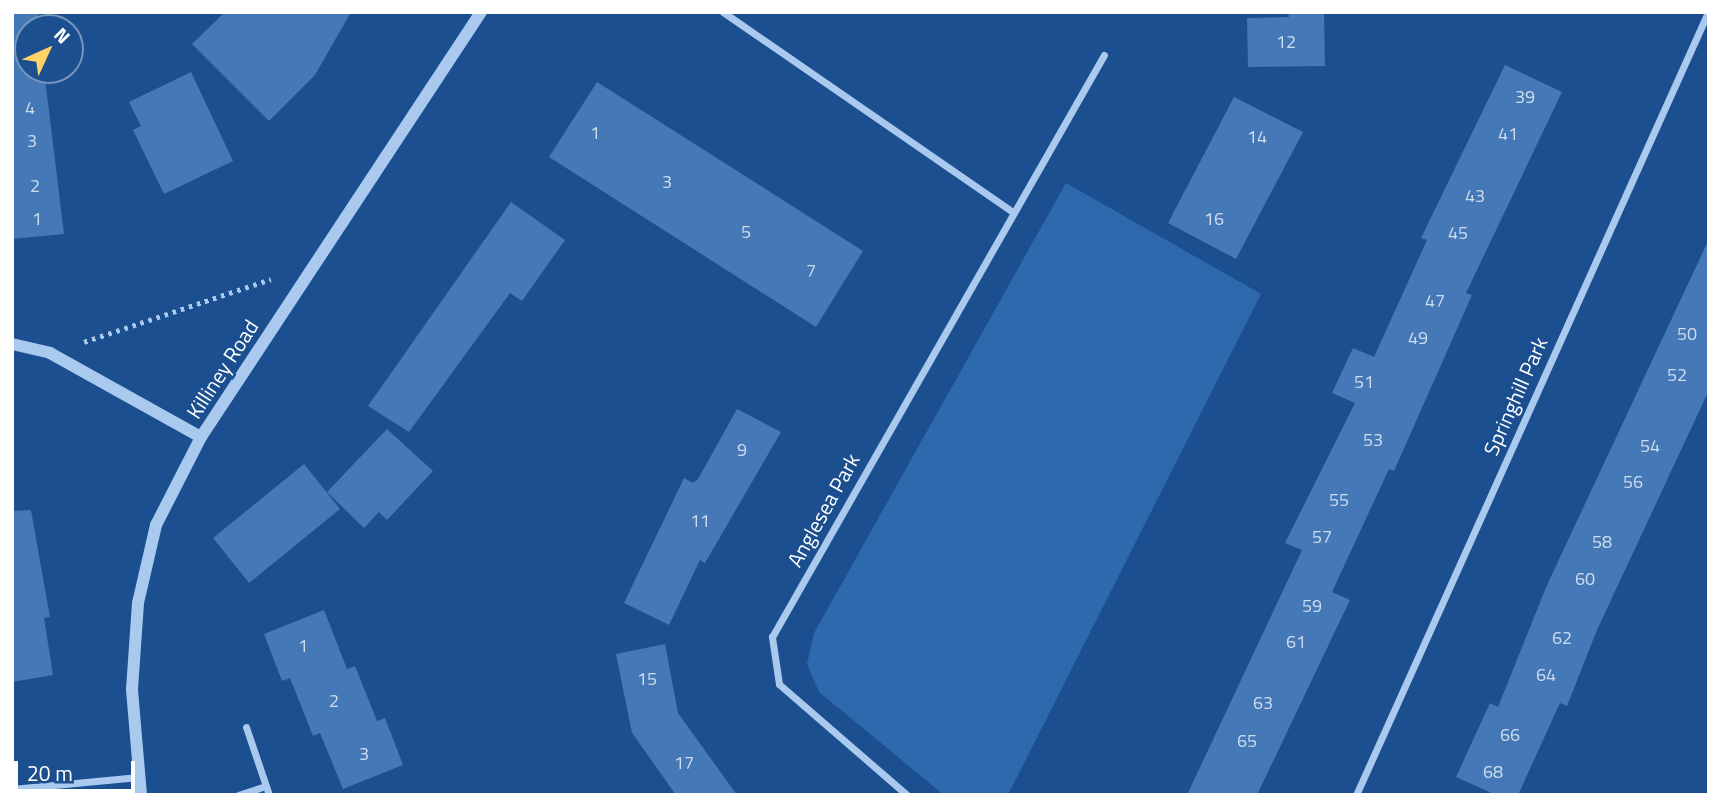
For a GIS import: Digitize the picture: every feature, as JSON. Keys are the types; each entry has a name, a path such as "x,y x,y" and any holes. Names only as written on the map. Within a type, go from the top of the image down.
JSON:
{"street":[{"name":"Killiney Road","path":"141,795 132,689 138,603 156,525 201,437 310,266 481,12"},
{"path":"723,12 1012,211"},
{"name":"Springhill Park","path":"1356,795 1708,12"},
{"name":"Anglesea Park","path":"908,795 779,684 772,637 1012,211 1104,55"},
{"path":"12,344 50,354 201,437"},
{"path":"246,727 270,795"},
{"path":"12,789 138,777"},
{"path":"238,795 266,786"}],"path":[{"path":"50,354 310,266"}],"shaded area":[{"path":"1066,183 1261,294 1008,795 944,795 819,692 807,664 814,633"}],"building":[{"path":"12,12 38,12 14,14 14,84 46,84 64,234 12,239"},
{"path":"225,12 351,12 315,75 269,121 192,44"},
{"path":"1288,12 1324,12 1325,66 1248,67 1247,18 1289,17"},
{"path":"1505,65 1562,92 1466,293 1472,295 1394,471 1389,469 1332,592 1350,600 1257,795 1187,795 1302,550 1285,543 1355,403 1332,393 1353,348 1374,357 1427,240 1421,238"},
{"path":"191,72 233,161 164,194 133,130 141,126 129,102"},
{"path":"597,82 863,251 816,327 549,157"},
{"path":"1234,97 1303,132 1236,259 1168,223"},
{"path":"511,202 565,240 522,301 510,293 409,432 368,406"},
{"path":"1709,239 1709,390 1597,630 1567,706 1560,703 1518,795 1496,795 1456,777 1490,703 1498,707 1547,585"},
{"path":"737,409 781,432 705,563 700,560 669,625 624,603 684,478 693,483 698,479"},
{"path":"387,429 433,471 387,520 379,512 364,528 327,492"},
{"path":"304,464 340,509 249,583 213,538"},
{"path":"31,510 50,617 44,618 53,675 12,682 12,511"},
{"path":"324,610 347,669 355,666 377,721 385,718 403,765 343,789 320,733 313,736 290,678 282,681 264,634"},
{"path":"665,644 678,713 737,795 676,795 632,733 616,654"}]}
